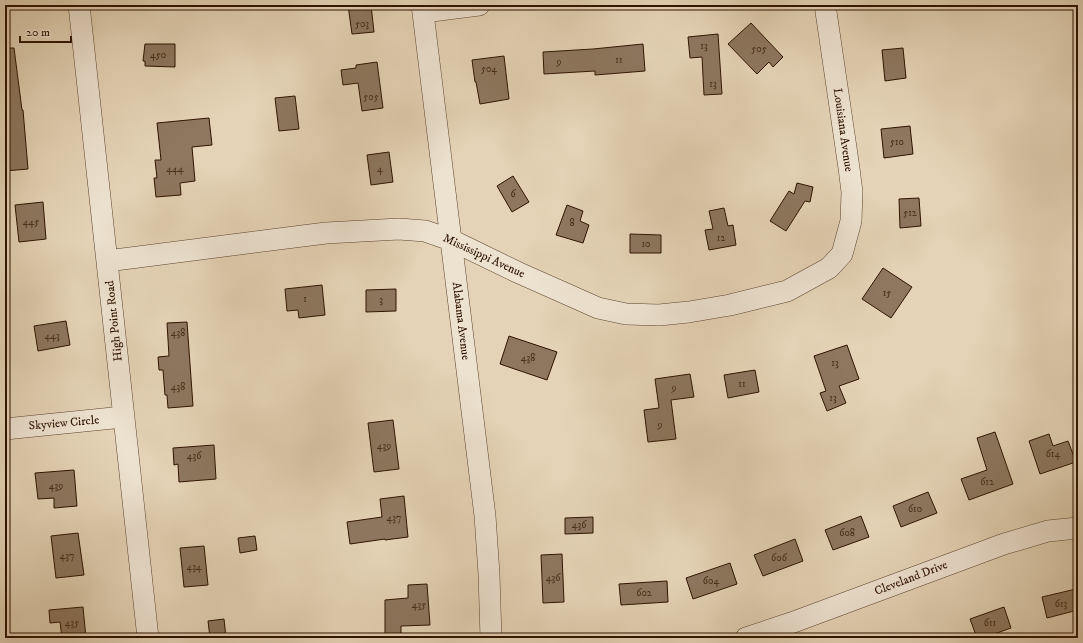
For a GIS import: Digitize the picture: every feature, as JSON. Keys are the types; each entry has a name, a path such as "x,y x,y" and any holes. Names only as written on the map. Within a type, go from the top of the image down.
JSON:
{"street":[{"name":"High Point Road","path":"79,5 148,638"},
{"path":"423,8 480,5"},
{"name":"Louisiana Avenue","path":"825,5 852,192 851,221 842,254"},
{"name":"Alabama Avenue","path":"423,8 485,516 492,638"},
{"name":"Mississippi Avenue","path":"107,261 326,233 398,229 425,231 451,240 517,272 598,308 626,314 659,315 730,305 787,291 829,268 842,254"},
{"name":"Skyview Circle","path":"5,429 123,417"},
{"name":"Cleveland Drive","path":"749,638 1004,544 1048,531 1078,528"}],"building":[{"path":"348,5 371,5 374,32 352,34"},
{"path":"751,23 783,57 773,67 769,62 757,74 728,44"},
{"path":"718,34 722,94 704,95 702,57 690,58 688,37"},
{"path":"145,44 175,44 175,67 145,66 145,61 143,61"},
{"path":"643,44 645,71 595,75 595,71 544,74 543,52"},
{"path":"5,48 14,48 23,110 28,169 5,171"},
{"path":"903,48 906,78 885,81 882,50"},
{"path":"504,56 509,99 480,104 472,60"},
{"path":"377,62 383,108 362,111 358,83 343,85 341,70 356,68 356,65"},
{"path":"295,96 299,129 279,131 275,98"},
{"path":"209,118 212,145 192,147 195,181 180,183 181,195 156,197 154,178 157,178 155,160 161,160 157,123"},
{"path":"910,126 913,154 884,158 881,129"},
{"path":"389,152 393,182 371,185 367,155"},
{"path":"513,176 529,202 512,212 497,186"},
{"path":"797,183 813,187 810,202 805,201 786,231 770,221 789,191 794,194"},
{"path":"919,198 921,226 900,228 899,199"},
{"path":"43,202 46,239 19,242 15,205"},
{"path":"567,205 583,211 580,221 589,225 583,243 556,235"},
{"path":"724,208 728,226 733,225 736,245 709,250 705,230 713,229 709,211"},
{"path":"630,234 661,235 661,253 630,253"},
{"path":"883,268 912,287 891,318 862,299"},
{"path":"322,285 325,315 299,318 298,310 287,311 285,289"},
{"path":"396,289 396,311 366,312 366,290"},
{"path":"66,321 70,345 38,351 34,326"},
{"path":"187,322 193,406 168,408 167,395 165,395 163,370 159,370 158,357 169,356 167,323"},
{"path":"509,336 557,352 547,380 500,364"},
{"path":"847,345 859,379 839,386 846,403 827,411 820,393 826,391 814,356"},
{"path":"755,370 759,392 728,398 724,375"},
{"path":"690,374 694,397 671,400 676,439 648,442 644,410 659,408 655,379"},
{"path":"393,420 399,469 374,472 368,423"},
{"path":"995,432 1013,484 969,500 961,479 987,470 977,438"},
{"path":"1049,434 1053,446 1068,441 1076,462 1040,474 1029,441"},
{"path":"214,445 216,479 179,482 178,464 174,465 173,448"},
{"path":"74,470 77,506 54,508 54,498 38,499 35,473"},
{"path":"928,492 937,513 901,527 893,506"},
{"path":"404,496 408,537 350,544 347,522 382,517 380,499"},
{"path":"861,516 869,537 833,550 825,530"},
{"path":"593,517 593,533 565,534 565,518"},
{"path":"78,533 84,575 56,578 51,536"},
{"path":"255,536 257,550 240,553 238,538"},
{"path":"795,539 803,561 763,576 754,555"},
{"path":"204,546 208,585 184,587 180,548"},
{"path":"562,554 564,602 543,603 541,555"},
{"path":"730,563 737,584 693,599 686,578"},
{"path":"667,581 668,602 621,605 619,584"},
{"path":"427,584 430,625 401,626 401,638 385,638 385,600 408,598 408,585"},
{"path":"1076,589 1078,610 1047,618 1042,597"},
{"path":"83,607 86,638 62,638 60,622 50,623 49,610"},
{"path":"1004,607 1011,628 983,638 977,638 970,619"},
{"path":"224,619 226,638 210,638 208,621"}]}
